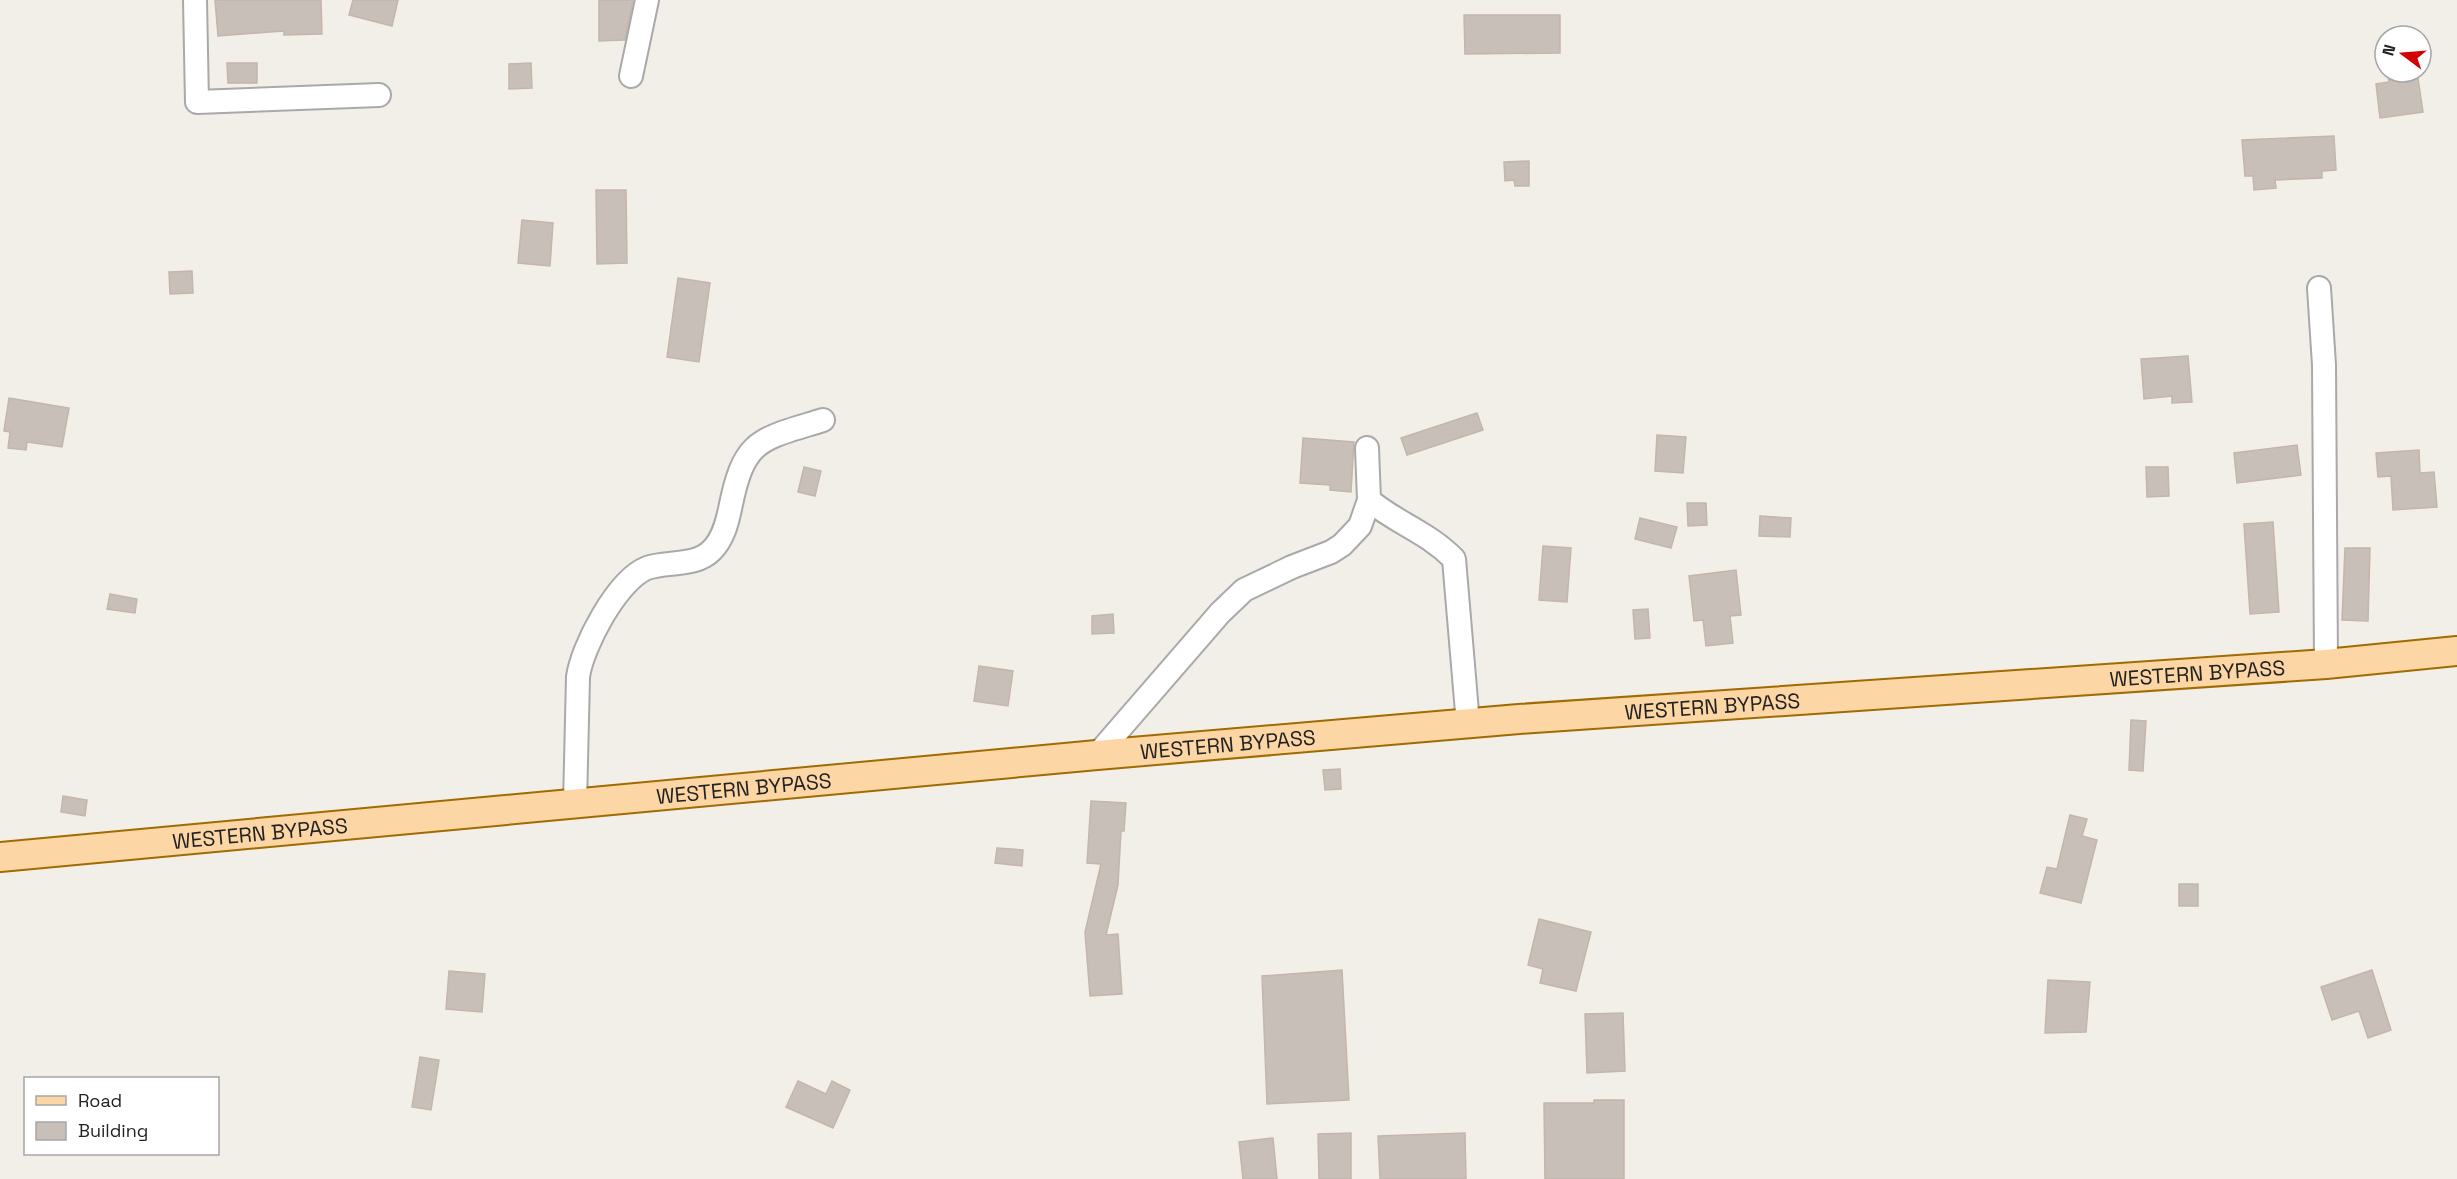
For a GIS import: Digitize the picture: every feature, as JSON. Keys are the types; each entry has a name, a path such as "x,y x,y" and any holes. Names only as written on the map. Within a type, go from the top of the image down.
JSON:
{"main road":[{"name":"WESTERN BYPASS","path":"0,857 1097,755 1468,724 2326,664 2457,651"}],"lane":[{"path":"195,0 197,102 379,95"},
{"path":"632,76 647,0"},
{"path":"2319,288 2324,365 2326,664"},
{"path":"575,804 578,677 580,661 594,630 621,592 638,573 655,566 697,558 711,551 724,532 738,473 748,453 759,443 776,435 823,420"},
{"path":"1097,755 1220,613 1245,590 1292,567 1331,552 1342,545 1360,526 1369,500 1367,448"},
{"path":"1369,500 1383,512 1408,524 1439,544 1454,559 1468,724"}],"building":[{"path":"215,0 321,0 322,34 284,35 284,31 218,36"},
{"path":"353,0 398,0 392,26 349,15"},
{"path":"599,0 633,0 625,40 599,41"},
{"path":"1464,15 1560,15 1560,53 1465,54"},
{"path":"227,63 257,63 257,83 228,83"},
{"path":"531,63 532,88 509,89 509,64"},
{"path":"2376,84 2419,84 2423,112 2380,118"},
{"path":"2334,136 2336,170 2322,171 2322,178 2275,180 2276,188 2254,190 2253,176 2245,176 2242,140"},
{"path":"1529,161 1529,186 1515,186 1514,180 1505,181 1504,162"},
{"path":"596,190 626,190 627,263 597,264"},
{"path":"522,220 553,223 550,266 518,263"},
{"path":"192,271 193,293 170,294 169,272"},
{"path":"678,278 710,283 699,362 667,357"},
{"path":"2188,356 2192,402 2172,403 2172,396 2144,399 2141,359"},
{"path":"9,398 69,408 62,447 27,442 26,450 8,448 10,432 4,431"},
{"path":"1477,413 1483,430 1407,455 1401,438"},
{"path":"1657,435 1686,437 1683,473 1655,471"},
{"path":"1303,438 1354,442 1351,492 1330,490 1330,485 1300,483"},
{"path":"2297,445 2301,475 2237,483 2234,453"},
{"path":"2419,450 2420,473 2434,472 2437,507 2393,510 2391,476 2378,477 2376,453"},
{"path":"804,467 821,471 815,496 798,492"},
{"path":"2146,467 2168,467 2169,496 2147,497"},
{"path":"1687,503 1706,503 1707,525 1688,526"},
{"path":"1760,516 1791,518 1790,537 1759,536"},
{"path":"1640,518 1677,527 1671,548 1635,539"},
{"path":"2273,522 2279,612 2250,614 2244,524"},
{"path":"1543,546 1571,548 1567,602 1539,600"},
{"path":"2345,548 2370,548 2368,621 2342,620"},
{"path":"1736,570 1741,615 1730,616 1733,643 1706,646 1703,620 1694,621 1689,576"},
{"path":"110,594 137,599 135,613 107,609"},
{"path":"1648,609 1650,638 1635,639 1633,610"},
{"path":"1113,614 1114,633 1092,634 1092,616"},
{"path":"979,666 1013,671 1008,706 974,701"},
{"path":"2131,720 2146,721 2143,771 2129,770"},
{"path":"1340,769 1341,789 1325,790 1323,770"},
{"path":"63,796 87,800 85,816 61,812"},
{"path":"1091,801 1126,803 1124,831 1121,831 1118,885 1106,935 1118,934 1122,994 1090,996 1085,932 1101,864 1087,863"},
{"path":"2070,815 2087,819 2082,836 2097,840 2081,903 2040,893 2047,867 2057,869"},
{"path":"997,848 1023,850 1022,866 995,863"},
{"path":"2179,884 2198,884 2198,906 2179,906"},
{"path":"1539,919 1591,932 1576,991 1540,983 1543,969 1528,965"},
{"path":"1342,970 1349,1100 1267,1104 1262,976"},
{"path":"2372,970 2391,1030 2368,1038 2359,1011 2332,1020 2321,987"},
{"path":"449,971 485,974 482,1012 446,1009"},
{"path":"2048,980 2090,982 2086,1032 2045,1033"},
{"path":"1623,1013 1625,1071 1587,1073 1585,1014"},
{"path":"420,1057 439,1060 431,1110 412,1107"},
{"path":"798,1081 826,1094 832,1081 850,1090 833,1128 786,1107"},
{"path":"1594,1100 1624,1100 1624,1179 1545,1179 1544,1103 1594,1103"},
{"path":"1351,1133 1351,1179 1319,1179 1318,1134"},
{"path":"1465,1133 1466,1179 1380,1179 1378,1136"},
{"path":"1273,1138 1277,1179 1243,1179 1239,1142"}]}
